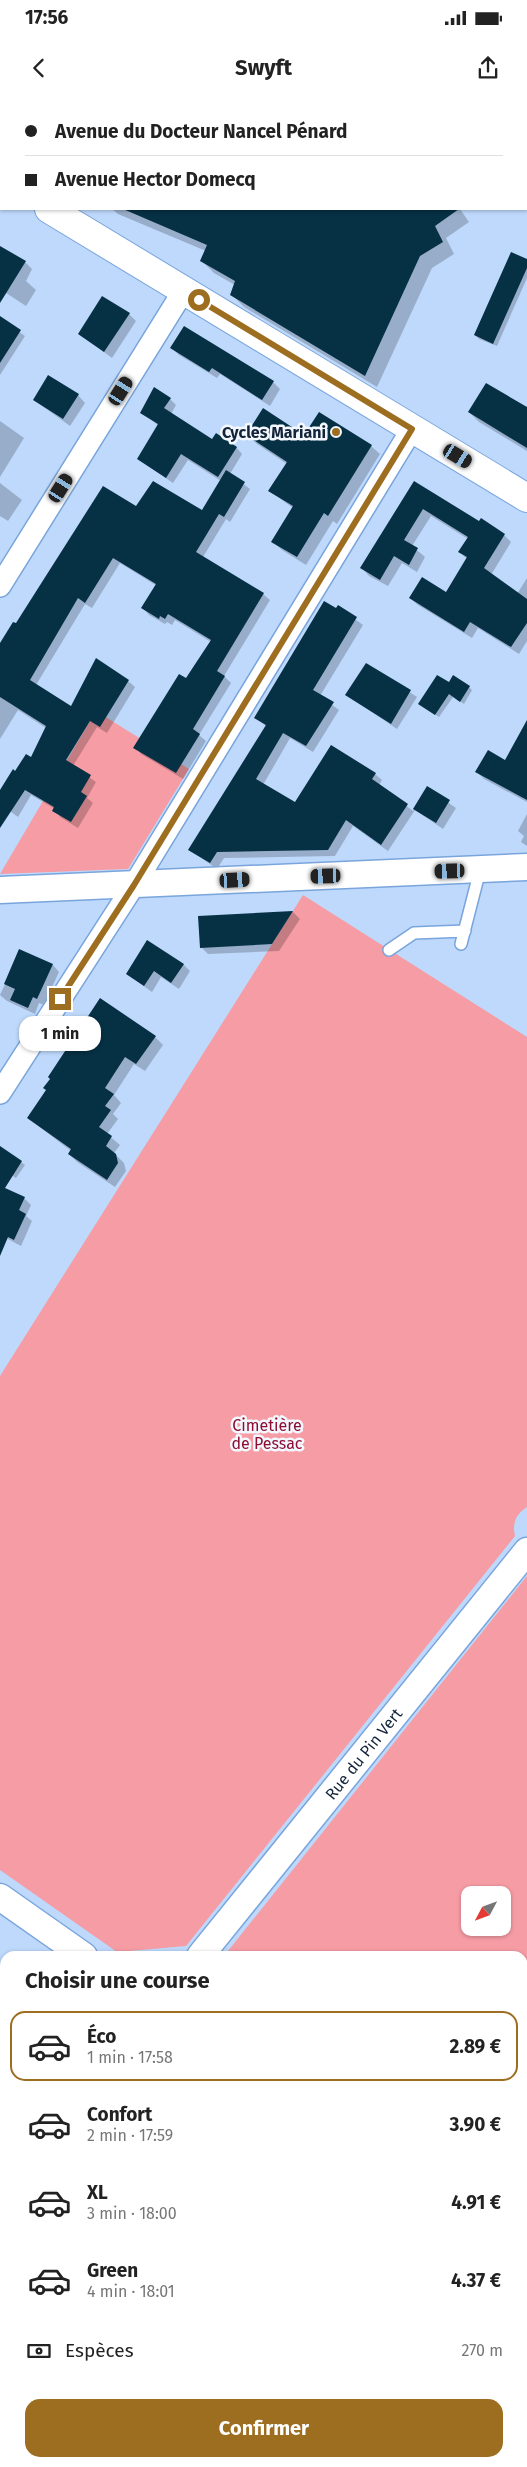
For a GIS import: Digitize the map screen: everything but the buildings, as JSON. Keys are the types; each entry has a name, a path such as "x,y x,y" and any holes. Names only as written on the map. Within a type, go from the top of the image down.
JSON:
{"main road":[{"path":"51,210 527,498"}],"street":[{"path":"0,586 184,290"},
{"path":"0,1092 134,885 412,429"},
{"path":"0,890 527,867"},
{"name":"Rue du Pin Vert","path":"204,1951 527,1551"},
{"path":"0,1897 77,1951"}],"lane":[{"path":"462,944 480,870"},
{"path":"389,950 414,933 465,930"}],"green space":[{"path":"96,711 189,769 128,869 0,874"},
{"name":"Cimetière de Pessac","path":"303,895 527,1037 527,1507 516,1519 514,1527 515,1536 186,1946 116,1951 0,1870 0,1376"},
{"path":"527,1576 527,1951 228,1951"}],"place":[{"name":"Cycles Mariani","path":"336,432"}],"route":[{"path":"60,999 134,885 412,429 199,300"}]}
